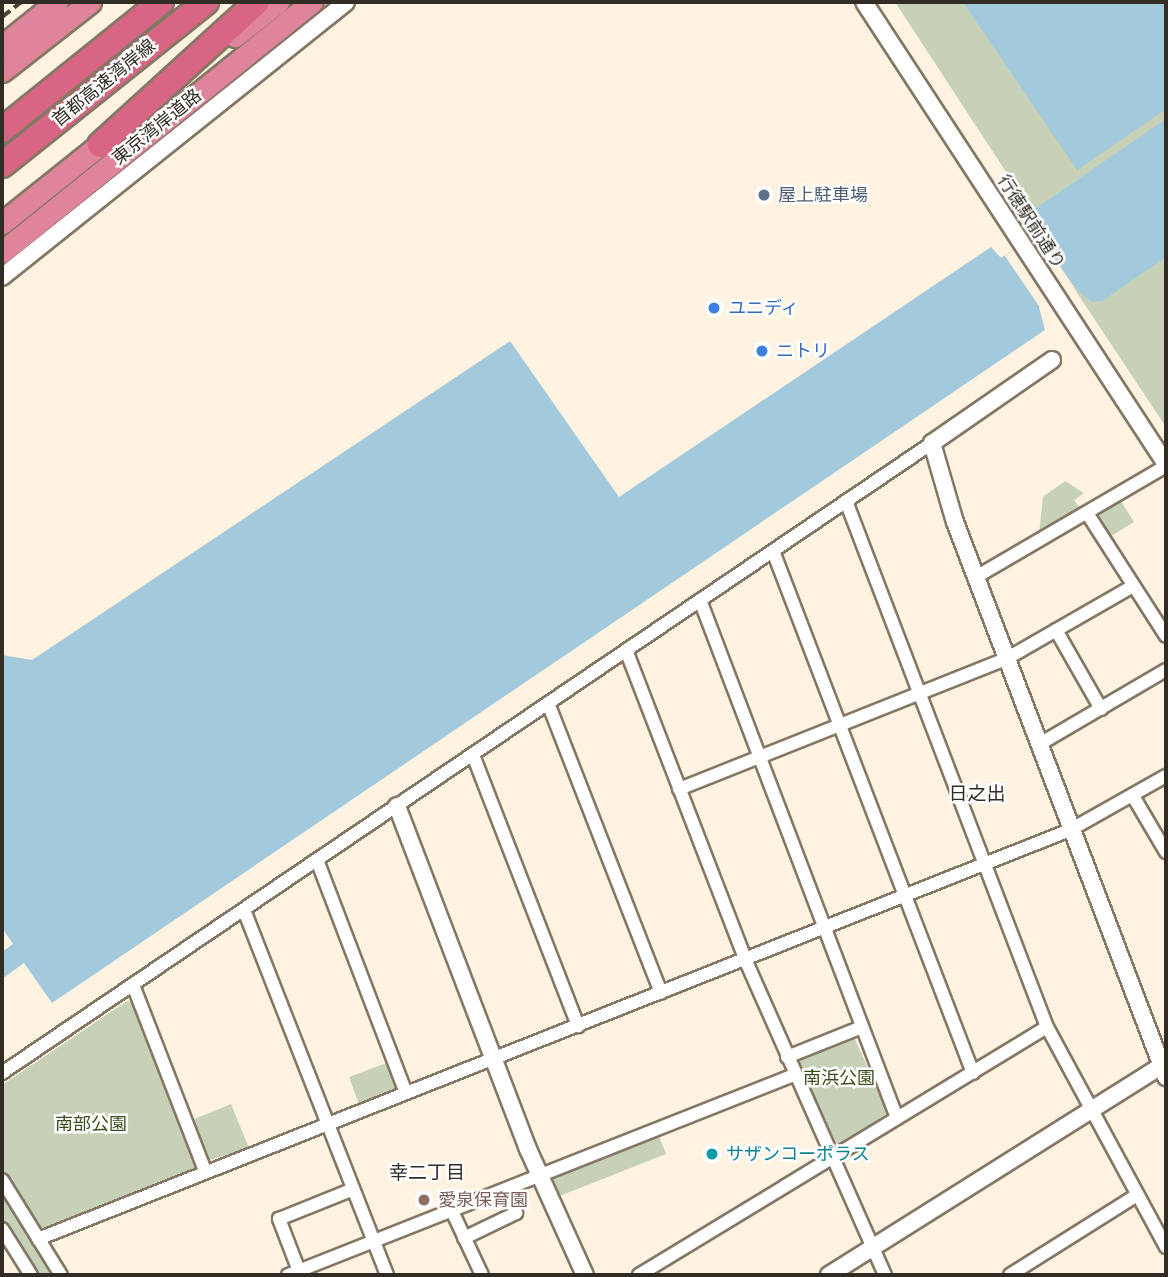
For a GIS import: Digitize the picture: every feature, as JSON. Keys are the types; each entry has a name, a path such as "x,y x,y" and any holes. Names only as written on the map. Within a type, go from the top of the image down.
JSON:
{"highway":[{"path":"2,46 57,2"},
{"path":"2,71 90,2"},
{"name":"首都高速湾岸線","path":"2,130 161,2"},
{"name":"首都高速湾岸線","path":"2,165 206,2"},
{"path":"100,145 257,2"},
{"name":"東京湾岸道路","path":"2,223 278,2"},
{"name":"東京湾岸道路","path":"2,252 312,2"}],"street":[{"path":"2,277 346,2"},
{"name":"行徳駅前通り","path":"864,2 1166,465"},
{"path":"2,1073 1052,360"},
{"path":"829,1275 1092,1110 1164,1070 1006,659 932,443"},
{"path":"976,577 1166,465"},
{"path":"846,501 1047,1027 1166,1247"},
{"path":"1087,513 1166,636"},
{"path":"773,551 973,1073"},
{"path":"679,789 1006,659 1133,586"},
{"path":"700,600 897,1118"},
{"path":"1056,630 1101,709"},
{"path":"626,650 745,959 794,1075 885,1275"},
{"path":"1038,744 1166,670"},
{"path":"548,703 661,993"},
{"path":"473,755 578,1026"},
{"path":"38,1239 1070,830 1166,776"},
{"path":"1133,796 1166,852"},
{"path":"397,806 540,1177 585,1275"},
{"path":"317,860 406,1093"},
{"path":"244,910 351,1190 387,1275"},
{"path":"133,985 205,1171"},
{"path":"787,1056 862,1027"},
{"path":"639,1275 1047,1027"},
{"path":"351,1190 279,1219 294,1273 794,1075"},
{"path":"2,1180 61,1275"},
{"path":"464,1238 516,1213 505,1189"},
{"path":"1010,1275 1138,1195"},
{"path":"452,1210 482,1275"},
{"path":"2,1229 31,1275"}],"green space":[{"path":"895,2 1166,2 1166,427 1038,234 1029,207"},
{"path":"1065,481 1084,493 1074,500 1080,508 1039,534 1043,497"},
{"path":"1120,500 1134,522 1108,538 1094,515"},
{"name":"南部公園","path":"127,1001 133,1003 197,1164 194,1171 46,1231 37,1229 2,1172 2,1085"},
{"name":"南浜公園","path":"853,1035 888,1112 839,1148 796,1063"},
{"path":"389,1062 397,1093 360,1107 349,1077"},
{"path":"231,1104 249,1148 207,1161 192,1120"},
{"path":"659,1136 666,1154 557,1197 553,1177"},
{"path":"2,1186 57,1275 35,1275 2,1222"}],"water":[{"path":"963,2 1166,2 1166,109 1077,170"},
{"path":"1166,119 1166,257 1102,301 1091,302 1073,285 1039,307 1045,330 52,1003 24,963 2,979 2,952 13,944 2,928 2,655 32,660 510,341 619,497 991,247 1001,258 1038,234 1032,211"}],"pier":[{"path":"1038,234 1074,287 1041,309 1005,256"}],"railway":[{"path":"2,17 21,2"}],"place":[{"name":"屋上駐車場","path":"764,195"},
{"name":"ユニディ","path":"714,308"},
{"name":"ニトリ","path":"762,351"},
{"name":"サザンコーポラス","path":"712,1154"},
{"name":"愛泉保育園","path":"424,1200"}],"district":[{"name":"日之出","path":"977,794"},
{"name":"幸二丁目","path":"427,1173"}]}
